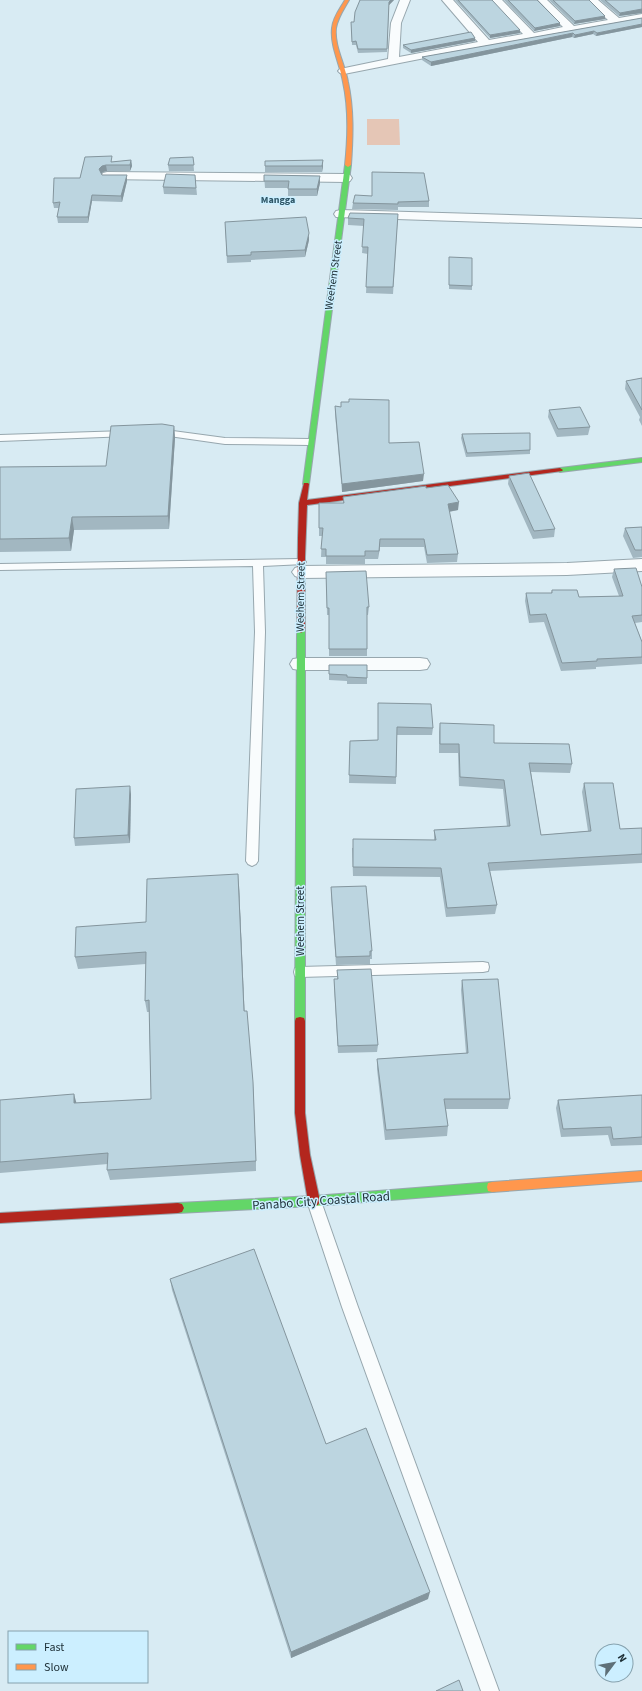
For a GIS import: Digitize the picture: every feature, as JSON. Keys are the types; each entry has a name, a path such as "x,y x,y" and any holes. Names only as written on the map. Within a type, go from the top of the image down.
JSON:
{"street":[{"name":"Weehem Street","path":"314,1202 305,1155 300,1113 301,567 303,504 346,178 351,124 344,71 334,39 336,19 347,0"},
{"path":"393,62 396,17 405,0"},
{"path":"447,0 486,44"},
{"path":"496,0 532,36"},
{"path":"541,0 571,29"},
{"path":"592,0 617,22"},
{"path":"344,71 486,44 642,17"},
{"path":"107,176 346,178"},
{"path":"341,214 642,223"},
{"path":"303,504 642,460"},
{"path":"301,567 567,569 642,566"},
{"path":"300,664 420,664"},
{"name":"Panabo City Coastal Road","path":"0,1218 314,1202 642,1176"}],"lane":[{"path":"148,433 173,433 189,437 214,440 310,442"},
{"path":"0,438 132,434"},
{"path":"252,862 260,632 258,563"},
{"path":"0,567 258,563 301,567"},
{"path":"300,972 483,967"},
{"path":"314,1202 353,1315 490,1691"}],"shaded area":[{"path":"367,119 399,119 400,145 367,145"}],"building":[{"path":"360,0 391,0 389,2 387,49 358,49 356,41 352,42 351,22 354,22 355,12"},
{"path":"458,0 492,0 520,30 490,35"},
{"path":"508,0 537,0 560,23 535,28"},
{"path":"553,0 589,0 605,16 575,21"},
{"path":"605,0 642,0 642,9 620,13"},
{"path":"642,18 642,24 597,33 594,31 575,35 573,33 431,62 422,57"},
{"path":"471,32 475,38 411,50 403,45"},
{"path":"112,156 111,162 131,160 130,165 106,165 99,169 102,175 127,175 121,196 92,195 88,217 57,217 60,202 53,203 54,178 80,178 85,157"},
{"path":"193,157 194,165 168,165 170,158"},
{"path":"323,160 322,166 265,166 265,161"},
{"path":"372,172 424,173 429,201 398,202 398,204 353,203 355,195 372,196"},
{"path":"166,174 195,175 196,188 163,187"},
{"path":"264,175 320,176 317,189 288,189 289,181 264,181"},
{"path":"350,213 398,214 393,287 366,287 368,247 362,247 364,219 348,218"},
{"path":"306,217 309,233 305,250 251,252 251,255 227,256 225,222"},
{"path":"449,257 472,258 472,286 449,285"},
{"path":"642,378 642,410 626,381"},
{"path":"349,399 389,400 389,443 419,442 424,474 342,484 335,406 341,407 341,402 349,402"},
{"path":"580,407 590,427 558,429 549,410"},
{"path":"162,424 174,426 168,516 72,517 69,538 0,539 0,467 106,466 111,426"},
{"path":"530,433 530,450 467,453 462,434"},
{"path":"529,473 555,529 534,531 509,476"},
{"path":"448,485 459,502 448,504 458,554 427,555 424,539 380,539 379,551 365,551 365,556 326,556 326,549 321,549 323,528 319,528 319,503 344,503 343,497 426,486 426,488"},
{"path":"642,527 642,550 635,550 625,528"},
{"path":"636,568 642,587 642,615 632,616 642,642 642,657 597,659 597,661 562,663 546,614 530,615 526,593 552,593 552,590 577,590 579,597 623,596 614,569"},
{"path":"366,571 369,607 367,607 367,649 329,649 329,608 327,608 326,572"},
{"path":"329,665 367,665 367,678 329,674"},
{"path":"378,703 431,704 433,728 397,727 396,777 349,775 350,741 378,740"},
{"path":"440,723 494,725 494,743 569,744 572,764 529,763 541,835 591,831 584,783 613,783 620,829 642,828 642,854 488,863 497,905 447,908 441,868 353,867 353,839 436,840 434,830 510,826 504,780 460,777 459,744 440,744"},
{"path":"130,786 128,835 74,838 76,789"},
{"path":"238,874 244,1011 247,1011 253,1082 256,1161 107,1170 108,1153 0,1162 0,1100 74,1094 74,1103 151,1099 149,1000 145,1001 146,952 75,957 76,927 146,922 147,879"},
{"path":"366,886 372,951 370,951 370,956 336,957 331,887"},
{"path":"371,969 378,1045 338,1046 334,979 338,979 337,970"},
{"path":"498,979 510,1099 444,1099 448,1126 386,1130 377,1059 468,1053 462,980"},
{"path":"642,1095 642,1137 613,1139 611,1127 563,1129 558,1100"},
{"path":"254,1249 326,1444 366,1428 430,1592 291,1652 170,1279"},
{"path":"459,1680 463,1691 436,1691"}],"traffic: fast":[{"path":"306,484 348,165"},
{"path":"560,470 642,460"},
{"path":"300,1021 301,630"},
{"path":"178,1208 314,1201 492,1187"}],"traffic: slow":[{"path":"347,0 340,11 334,27 334,36 344,73 349,107 350,141 348,165"},
{"path":"492,1187 642,1176"}],"traffic: jam":[{"path":"303,503 560,470"},
{"path":"301,630 301,538 306,484"},
{"path":"300,1021 300,1113 305,1155 314,1201"},
{"path":"0,1218 178,1208"}],"district":[{"name":"Mangga","path":"278,199"}]}
